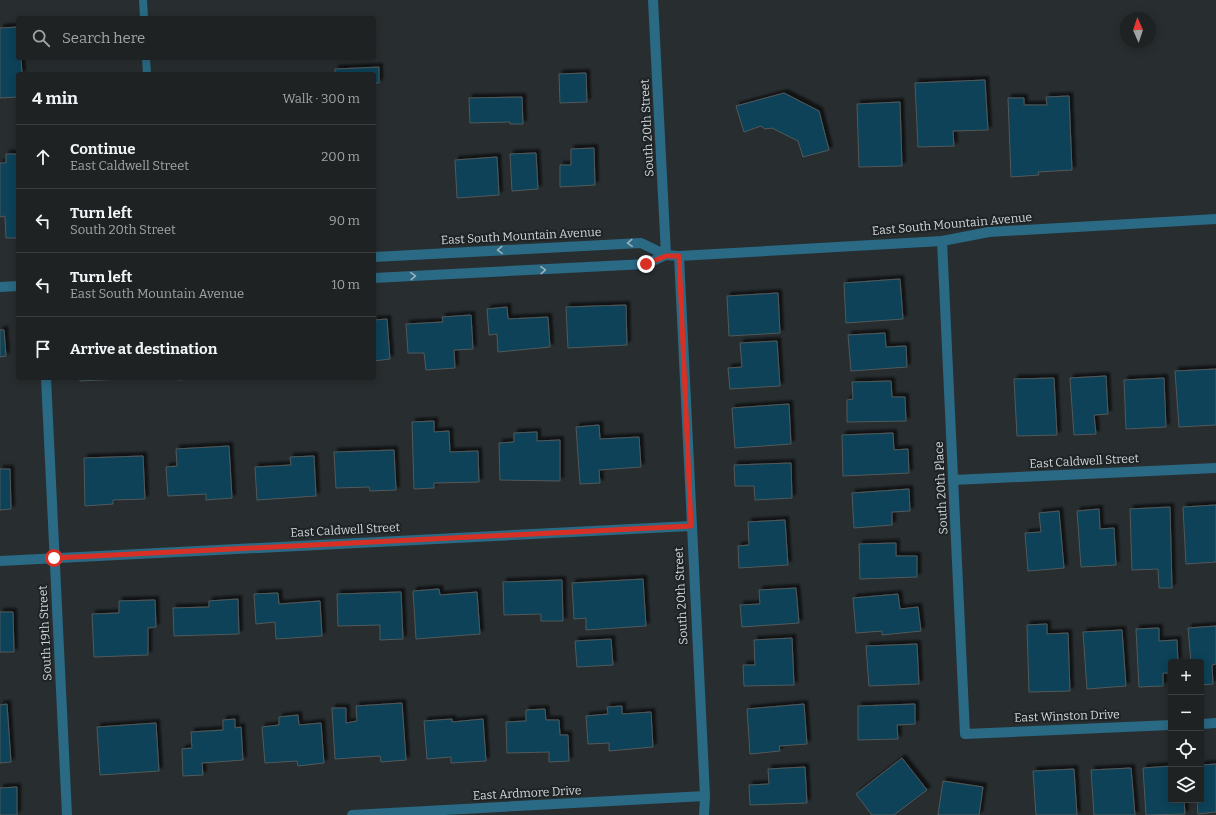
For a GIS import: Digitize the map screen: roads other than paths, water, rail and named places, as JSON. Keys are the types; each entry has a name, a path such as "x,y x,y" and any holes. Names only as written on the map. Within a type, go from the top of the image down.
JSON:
{"street":[{"name":"South 20th Street","path":"653,0 666,256"},
{"name":"East South Mountain Avenue","path":"376,278 646,264 666,256 942,241 989,232 1216,219"},
{"name":"South 20th Place","path":"942,241 965,734"},
{"name":"East South Mountain Avenue","path":"376,256 641,243 666,256"},
{"name":"South 20th Street","path":"679,256 705,796 704,815"},
{"path":"0,287 16,286"},
{"name":"South 19th Street","path":"46,380 67,815"},
{"name":"East Caldwell Street","path":"953,480 1216,468"},
{"name":"East Caldwell Street","path":"0,561 691,526"},
{"path":"1204,724 1216,723"},
{"name":"East Winston Drive","path":"965,734 1168,725"},
{"name":"East Ardmore Drive","path":"352,815 705,796"}],"lane":[{"path":"143,0 144,16"},
{"path":"146,60 147,72"}]}
